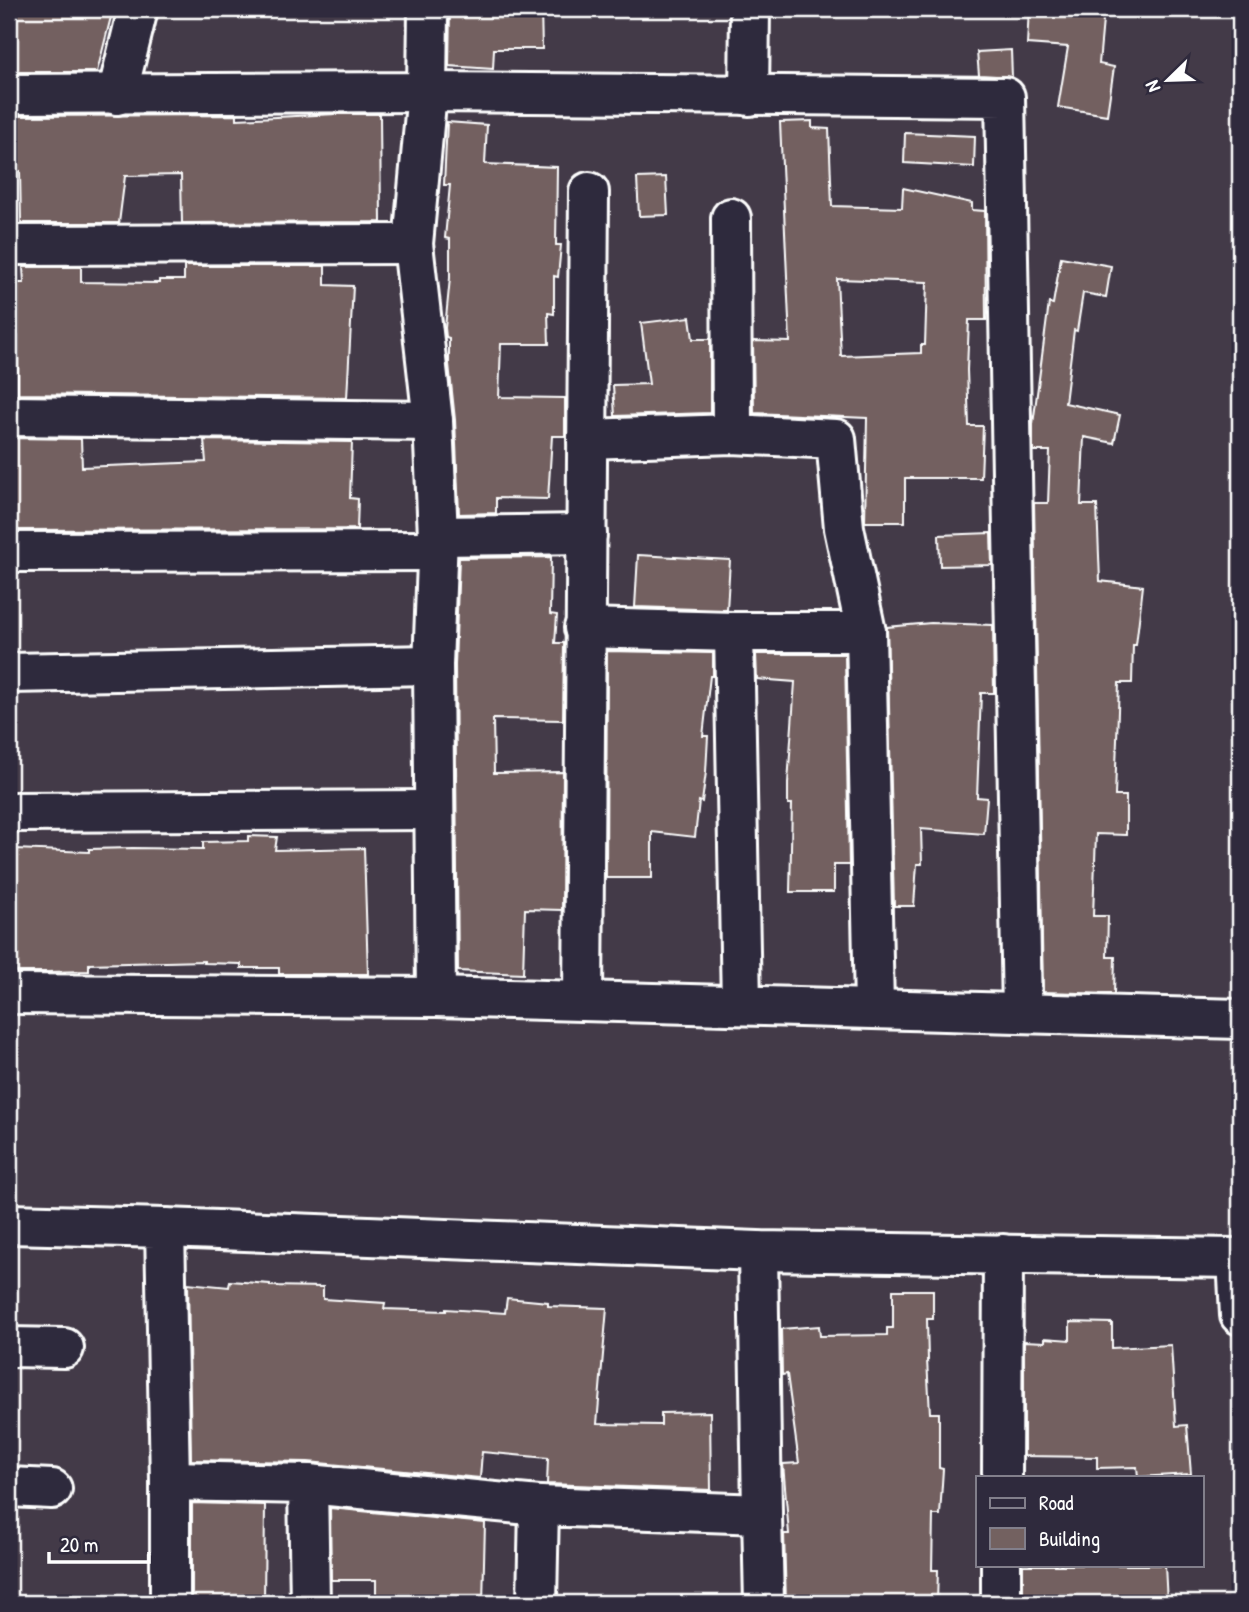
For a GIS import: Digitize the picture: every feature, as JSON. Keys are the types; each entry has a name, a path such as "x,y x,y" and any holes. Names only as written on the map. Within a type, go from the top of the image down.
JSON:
{"street":[{"path":"117,95 138,9"},
{"path":"428,9 427,92 413,244 433,421 438,544 433,666 436,997"},
{"path":"749,96 750,9"},
{"path":"9,94 427,92 1005,97 1021,1013"},
{"path":"583,1001 589,192"},
{"path":"731,218 732,434"},
{"path":"9,245 413,244"},
{"path":"9,416 433,421"},
{"path":"586,439 732,434 836,439 844,528 866,632 874,1007"},
{"path":"9,552 438,544 587,534"},
{"path":"584,628 866,632"},
{"path":"734,632 741,1004"},
{"path":"9,673 433,666"},
{"path":"9,812 434,810"},
{"path":"9,994 436,997 1240,1019"},
{"path":"9,1224 758,1251 1238,1258 1240,1315"},
{"path":"165,1228 170,1603"},
{"path":"758,1251 764,1603"},
{"path":"1002,1476 1003,1254"},
{"path":"9,1347 64,1348"},
{"path":"170,1481 308,1484 539,1506 762,1514"},
{"path":"308,1484 310,1603"},
{"path":"9,1487 52,1489"},
{"path":"537,1603 539,1506"},
{"path":"1001,1603 1002,1566"}],"building":[{"path":"13,9 113,9 97,72 9,72 9,28"},
{"path":"450,9 541,9 542,49 494,49 493,69 449,66"},
{"path":"1029,9 1104,9 1099,64 1114,67 1107,115 1058,107 1068,47 1027,44"},
{"path":"1011,50 1012,77 979,75 977,52"},
{"path":"380,114 381,222 182,223 181,175 125,176 119,223 21,223 20,171 9,171 9,116 237,115 237,119"},
{"path":"812,121 812,128 829,129 832,206 902,208 903,188 972,203 972,210 985,211 986,320 969,320 967,370 969,426 983,426 981,478 905,478 905,522 865,522 867,418 754,413 753,341 790,342 780,122","holes":["837,279 927,282 925,345 921,345 921,353 841,356"]},
{"path":"447,122 487,125 485,164 557,167 556,245 561,245 558,277 554,276 554,314 548,313 549,344 501,344 499,397 565,398 565,436 552,436 548,499 496,498 496,513 459,514 449,338 446,337 445,328 450,278 450,239 445,238 450,185 444,185"},
{"path":"905,133 975,136 974,167 904,163"},
{"path":"666,177 668,215 639,216 637,178"},
{"path":"1061,257 1111,266 1106,297 1083,293 1077,331 1074,330 1065,403 1120,415 1114,443 1084,437 1081,505 1097,505 1100,581 1143,586 1136,645 1133,645 1132,683 1119,683 1115,796 1126,796 1126,835 1096,834 1093,916 1108,916 1107,957 1115,957 1114,994 1043,992 1034,503 1048,503 1050,451 1033,451 1033,424 1049,303 1053,304"},
{"path":"184,266 325,266 325,285 353,286 347,398 18,394 18,336 9,336 9,283 24,283 23,267 81,267 81,282 159,283 159,280 184,280"},
{"path":"690,317 693,339 710,339 710,413 615,416 613,385 649,384 641,323"},
{"path":"13,438 81,439 82,467 206,462 204,440 352,442 350,498 358,499 357,529 12,530"},
{"path":"991,533 992,565 940,566 939,535"},
{"path":"638,555 730,560 727,610 635,607"},
{"path":"551,557 550,614 557,615 555,643 564,643 563,720 493,719 494,773 563,772 562,910 525,909 523,974 458,971 455,665 459,558"},
{"path":"931,623 993,625 994,693 981,693 977,797 987,798 984,834 921,829 922,864 917,864 914,906 894,906 887,627"},
{"path":"607,651 713,653 713,676 710,676 703,736 708,736 706,772 695,837 652,832 652,878 606,878"},
{"path":"756,654 845,654 849,865 834,865 834,892 790,892 792,804 788,804 788,783 795,682 757,679"},
{"path":"248,836 277,837 275,850 364,848 368,974 279,974 279,968 241,968 241,964 204,961 89,964 89,971 16,972 16,969 9,969 9,852 15,852 15,849 89,852 89,849 203,849 203,842 248,841"},
{"path":"230,1281 270,1286 323,1287 323,1299 385,1303 384,1309 505,1313 507,1298 548,1302 548,1306 607,1308 597,1424 661,1425 661,1413 710,1412 711,1490 547,1484 548,1458 482,1452 480,1478 308,1462 191,1460 188,1283 229,1287"},
{"path":"893,1290 933,1290 933,1319 927,1319 927,1360 930,1413 939,1413 939,1468 943,1469 940,1515 933,1515 932,1570 938,1570 937,1603 786,1603 784,1534 789,1534 783,1464 799,1463 787,1374 782,1375 781,1329 819,1326 820,1336 887,1335 887,1328 893,1328"},
{"path":"1070,1322 1112,1323 1112,1348 1171,1345 1176,1426 1187,1425 1191,1474 1138,1476 1137,1467 1097,1468 1097,1457 1024,1456 1024,1341 1045,1342 1045,1338 1070,1340"},
{"path":"192,1503 265,1505 264,1603 192,1603"},
{"path":"330,1508 485,1523 483,1603 376,1603 376,1580 331,1580"},
{"path":"1023,1566 1165,1566 1167,1603 1023,1603"}]}
